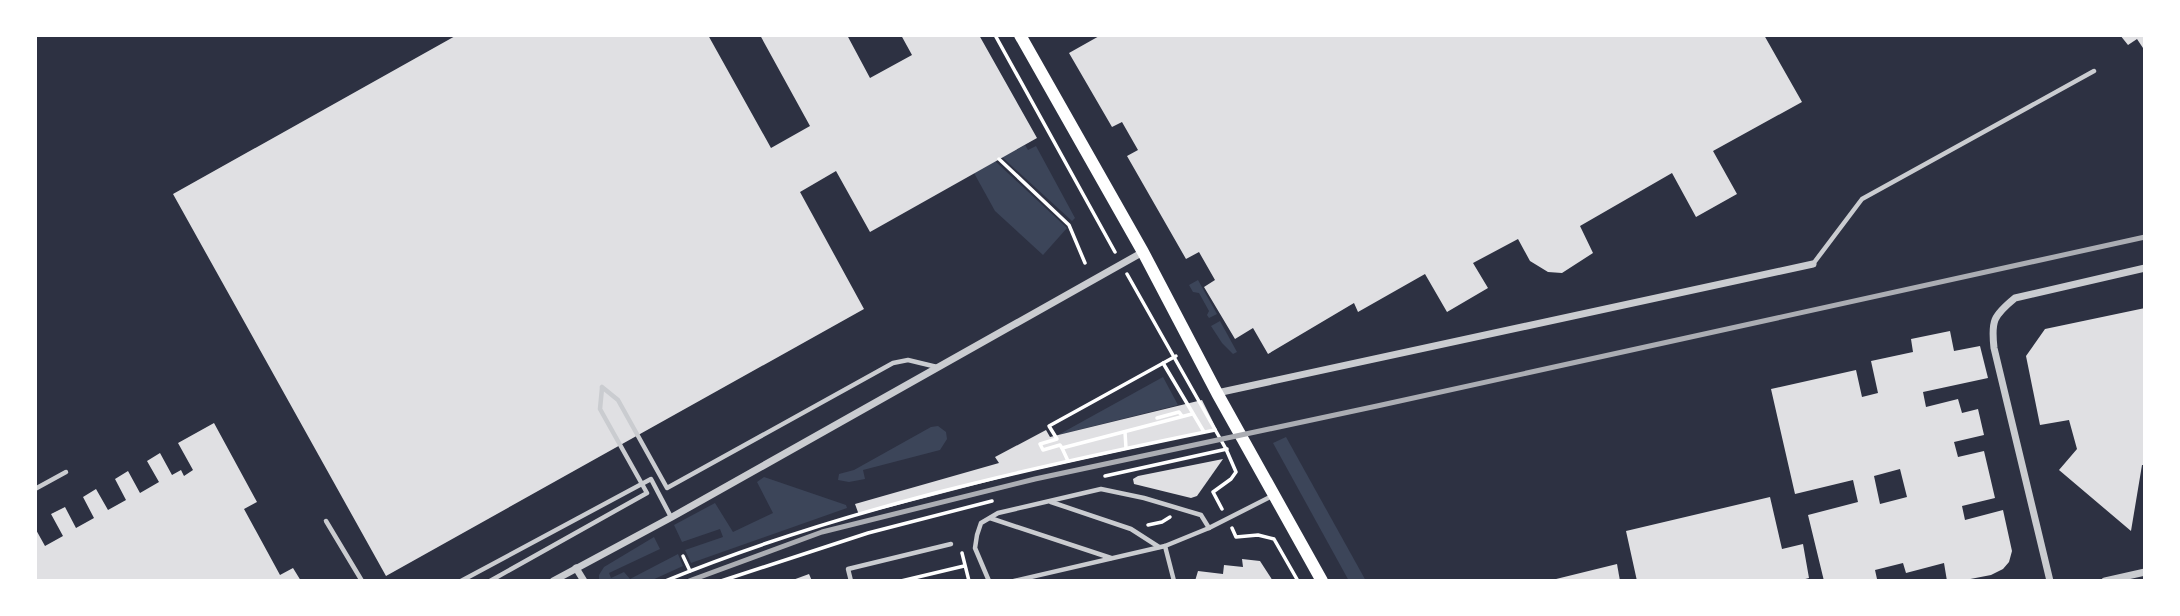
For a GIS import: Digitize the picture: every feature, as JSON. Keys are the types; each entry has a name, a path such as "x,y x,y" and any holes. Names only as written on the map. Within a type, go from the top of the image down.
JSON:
{"main road":[{"path":"1024,36 1322,581"}],"street":[{"path":"553,581 672,517 1143,251"},
{"path":"1217,393 1813,264"},
{"path":"2050,581 1994,348 1992,326 2002,309 2015,298 2145,268"},
{"path":"576,568 584,581"},
{"path":"2105,581 2145,572"}],"lane":[{"path":"1813,264 1862,199 2094,71"},
{"path":"490,581 647,493 600,410 602,387 618,400 667,488 893,363 908,360 938,368"},
{"path":"35,489 66,472"},
{"path":"461,581 651,479 672,517"},
{"path":"989,581 975,548 981,523 998,513 1101,489 1201,515 1209,528"},
{"path":"1014,581 1162,547 1209,528 1274,495"},
{"path":"1049,501 1132,529 1162,547 1174,581"},
{"path":"990,518 1111,559"},
{"path":"326,521 362,581"},
{"path":"851,581 848,569 951,544"}],"path":[{"path":"995,35 1226,449 1236,472 1213,492 1236,537 1258,535 1274,539 1298,581"},
{"path":"999,159 1069,225 1085,263"},
{"path":"1068,461 1060,445 1043,450 1040,444 1057,439 1049,426 1194,348"},
{"path":"1163,363 1203,432"},
{"path":"1157,418 1179,412 1182,416"},
{"path":"1062,449 1192,414"},
{"path":"665,581 730,554 862,513 1002,477 1215,430"},
{"path":"1125,432 1126,448"},
{"path":"1101,477 1226,449"},
{"path":"721,581 868,533 994,501"},
{"path":"1132,529 1162,522 1181,509"},
{"path":"951,544 961,546 970,581"},
{"path":"683,556 690,571"},
{"path":"901,581 964,566"}],"shaded area":[{"path":"1025,145 1028,150 1036,146 1075,218 1072,221 1002,157"},
{"path":"995,161 1067,228 1043,255 995,211 974,173"},
{"path":"1198,280 1217,314 1209,318 1209,311 1199,293 1193,292 1189,285"},
{"path":"1220,321 1237,352 1233,354 1211,326"},
{"path":"1163,377 1178,405 1058,435"},
{"path":"938,426 946,432 947,439 940,450 863,470 865,479 849,482 838,480 839,474 854,470 931,427"},
{"path":"1286,437 1366,581 1349,581 1273,443"},
{"path":"764,477 846,505 847,508 691,563 685,550 723,537 720,529 682,542 674,525 715,503 733,532 773,513 757,482"},
{"path":"654,537 660,549 609,573 611,578 624,572 630,579 678,554 683,566 650,581 599,581 604,567"}],"building":[{"path":"457,35 708,35 771,148 810,126 760,35 847,35 870,78 912,55 901,35 979,35 1037,138 870,232 836,171 800,192 864,309 386,576 173,194"},
{"path":"1101,35 1764,35 1802,102 1713,151 1737,194 1696,217 1672,173 1580,226 1593,253 1562,273 1548,272 1530,261 1518,239 1473,263 1488,288 1447,312 1425,274 1358,312 1354,303 1268,354 1253,328 1235,339 1204,287 1215,280 1199,252 1186,259 1127,156 1138,150 1122,122 1112,127 1069,53"},
{"path":"2120,35 2145,35 2145,51 2137,39 2128,45"},
{"path":"2145,308 2145,465 2142,465 2131,531 2059,470 2077,449 2069,420 2040,425 2026,356 2045,329"},
{"path":"1950,331 1954,351 1980,346 1988,378 1923,392 1926,407 1958,399 1962,413 1978,409 1984,435 1954,442 1958,457 1984,451 1995,498 1962,506 1965,520 2003,510 2012,551 2009,562 2003,569 1991,575 1960,581 1947,581 1944,563 1906,573 1903,563 1875,570 1877,579 1824,581 1808,515 1858,502 1853,480 1795,494 1771,389 1856,370 1862,397 1878,393 1871,361 1913,352 1911,339","holes":["1900,469 1907,497 1880,504 1874,476"]},
{"path":"1202,400 1217,430 1021,473 859,515 855,504 999,463 995,457 1046,430 1050,437"},
{"path":"214,423 257,502 244,509 280,575 293,568 301,581 35,581 35,528 45,546 63,536 51,514 65,507 76,528 94,518 83,497 96,489 108,510 126,500 115,479 128,471 140,493 159,482 147,461 160,453 172,475 181,470 184,476 193,470 178,443"},
{"path":"1223,459 1197,496 1191,498 1134,484 1133,479 1138,476"},
{"path":"1770,497 1782,549 1803,544 1809,578 1798,581 1637,581 1626,531"},
{"path":"1242,559 1260,561 1273,581 1195,581 1198,571 1223,574 1224,565 1243,567"},
{"path":"1617,564 1620,581 1552,581 1552,580"},
{"path":"809,574 812,581 790,581"}],"railway":[{"path":"689,581 822,532 1035,479 2145,237"}]}
